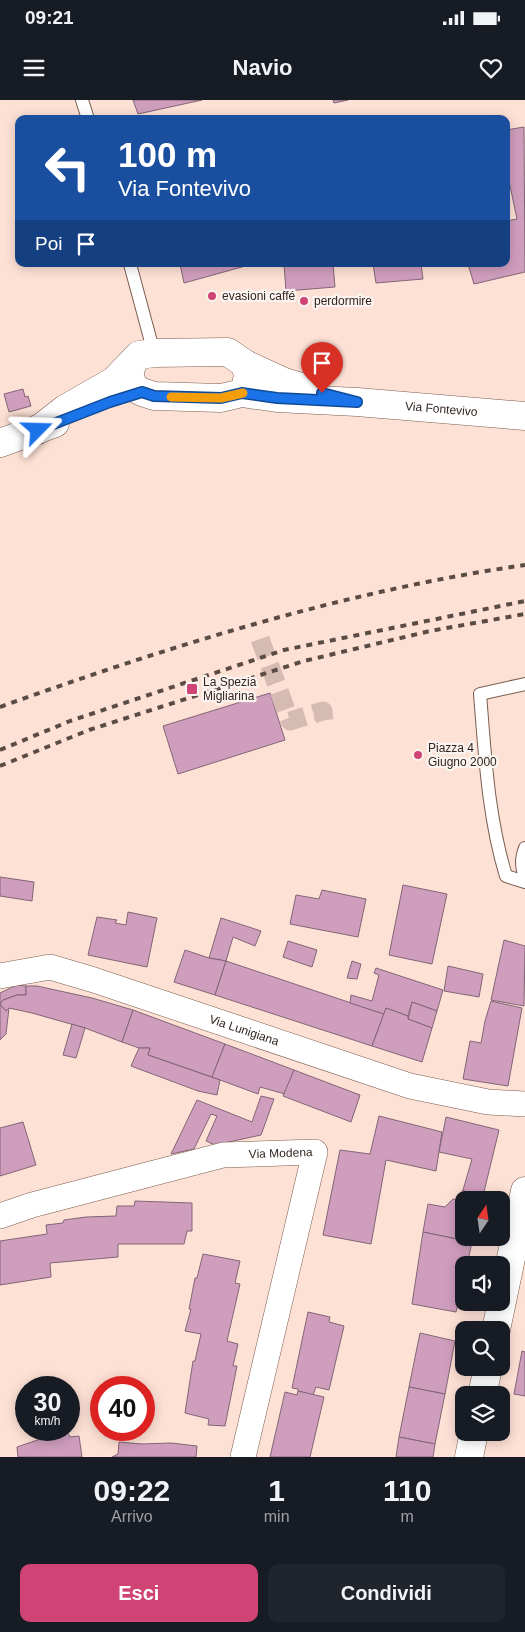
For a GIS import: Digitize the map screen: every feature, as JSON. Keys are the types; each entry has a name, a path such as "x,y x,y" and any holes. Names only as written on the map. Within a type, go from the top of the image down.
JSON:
{"street":[{"name":"Via Fontevivo","path":"38,430 66,409 114,382 144,356 228,352 245,364 284,382 357,402"},
{"path":"142,392 133,387 129,372 144,356"},
{"path":"242,393 248,375 245,364"},
{"name":"Via Fontevivo","path":"0,443 142,392 154,396 221,398 242,393 277,398 357,402 525,416"},
{"name":"Via Lunigiana","path":"0,976 50,967 410,1086 488,1102 525,1104"},
{"name":"Via Modena","path":"0,1216 32,1205 223,1155 315,1152 243,1457"},
{"path":"498,1321 525,1191"},
{"path":"469,1457 472,1441"}],"lane":[{"path":"82,100 87,115"},
{"path":"130,267 144,356"},
{"path":"525,684 480,694 490,802 500,858 506,876 525,882"},
{"path":"509,687 525,690"},
{"path":"525,848 522,859 522,868 525,876"}],"building":[{"path":"133,100 202,100 138,114"},
{"path":"333,100 348,100 334,103"},
{"path":"524,127 525,272 474,284 469,267 510,267 510,220 517,219 510,186 510,129"},
{"path":"181,267 242,267 184,283"},
{"path":"284,267 333,267 335,287 286,291"},
{"path":"373,267 421,267 423,279 376,283"},
{"path":"23,389 25,397 28,396 31,406 9,412 4,394"},
{"path":"270,693 285,740 178,774 163,726"},
{"path":"0,877 34,882 32,901 0,896"},
{"path":"403,885 447,894 432,964 389,955"},
{"path":"322,890 366,899 358,937 290,924 296,895 319,899"},
{"path":"128,912 157,918 147,967 88,955 97,917 117,920 115,923 126,925"},
{"path":"221,918 261,931 255,946 233,937 226,961 209,958"},
{"path":"504,940 525,946 524,1006 491,1000"},
{"path":"288,941 317,950 312,967 283,957"},
{"path":"185,950 209,958 226,961 215,995 174,982"},
{"path":"226,961 384,1014 372,1046 215,995"},
{"path":"352,961 361,964 357,979 347,978"},
{"path":"448,966 483,974 479,997 444,991"},
{"path":"376,968 443,990 437,1011 412,1002 408,1016 386,1008 384,1014 350,1003 351,995 372,1001 379,975 374,973"},
{"path":"17,985 26,986 26,995 17,995 3,1000 0,1004 0,993"},
{"path":"26,986 37,986 92,998 133,1010 122,1042 85,1028 32,1013 9,1008 6,1011 0,1004 3,1000 17,995 26,995"},
{"path":"491,1001 522,1008 508,1086 463,1079 470,1041 481,1043"},
{"path":"412,1002 437,1011 432,1028 408,1019"},
{"path":"0,1004 6,1011 9,1008 6,1034 0,1040"},
{"path":"386,1008 432,1028 422,1062 372,1046"},
{"path":"133,1010 225,1044 212,1077 148,1055 150,1048 139,1048 122,1042"},
{"path":"72,1024 85,1028 76,1058 63,1055"},
{"path":"225,1044 294,1070 285,1094 260,1087 258,1094 212,1077"},
{"path":"139,1048 150,1048 148,1055 220,1080 217,1095 198,1091 131,1066"},
{"path":"294,1070 360,1095 351,1122 283,1096"},
{"path":"261,1096 274,1099 261,1135 215,1145 206,1141 217,1116 211,1114 194,1149 171,1154 197,1100 252,1122"},
{"path":"379,1116 442,1132 436,1171 386,1160 371,1244 323,1235 340,1150 370,1154"},
{"path":"446,1117 499,1130 484,1191 463,1190 472,1159 439,1152"},
{"path":"23,1122 36,1165 0,1176 0,1128"},
{"path":"455,1199 455,1239 423,1232 428,1204 445,1207"},
{"path":"135,1201 192,1203 192,1231 187,1231 184,1244 118,1244 118,1257 50,1263 51,1277 0,1285 0,1241 47,1234 46,1225 63,1223 64,1220 116,1216 117,1206 134,1206"},
{"path":"423,1232 455,1239 455,1246 471,1246 469,1256 455,1256 456,1312 412,1304"},
{"path":"203,1254 240,1261 235,1283 240,1284 227,1341 238,1344 233,1366 237,1366 225,1426 208,1425 209,1419 185,1413 193,1361 195,1361 201,1334 185,1331 191,1309 189,1309 195,1278 197,1278"},
{"path":"308,1312 330,1317 329,1322 344,1326 329,1390 316,1387 313,1395 292,1388"},
{"path":"420,1333 455,1341 445,1394 409,1387"},
{"path":"522,1351 525,1352 525,1396 514,1394"},
{"path":"409,1387 445,1394 435,1444 399,1437"},
{"path":"298,1391 324,1397 310,1457 270,1457 285,1392 297,1395"},
{"path":"399,1437 435,1444 433,1457 396,1457"},
{"path":"34,1441 80,1441 82,1457 18,1457 17,1447"},
{"path":"119,1442 142,1444 171,1443 197,1446 196,1457 112,1457 118,1454"}],"tunnel":[{"path":"260,639 290,721 323,711 324,722"}],"railway":[{"path":"0,707 193,642 325,605 458,576 525,565"},
{"path":"0,750 70,721 284,650 525,601"},
{"path":"0,766 89,730 304,661 430,631 525,614"}],"slow traffic":[{"path":"171,397 221,398 243,393"}],"place":[{"name":"evasioni caffé","path":"212,296"},
{"name":"perdormire","path":"304,301"},
{"name":"La Spezia Migliarina","path":"192,689"},
{"name":"Piazza 4 Giugno 2000","path":"418,755"}],"route":[{"path":"38,430 110,402 142,392 154,396 221,398 242,393 277,398 357,402 322,393"}]}
